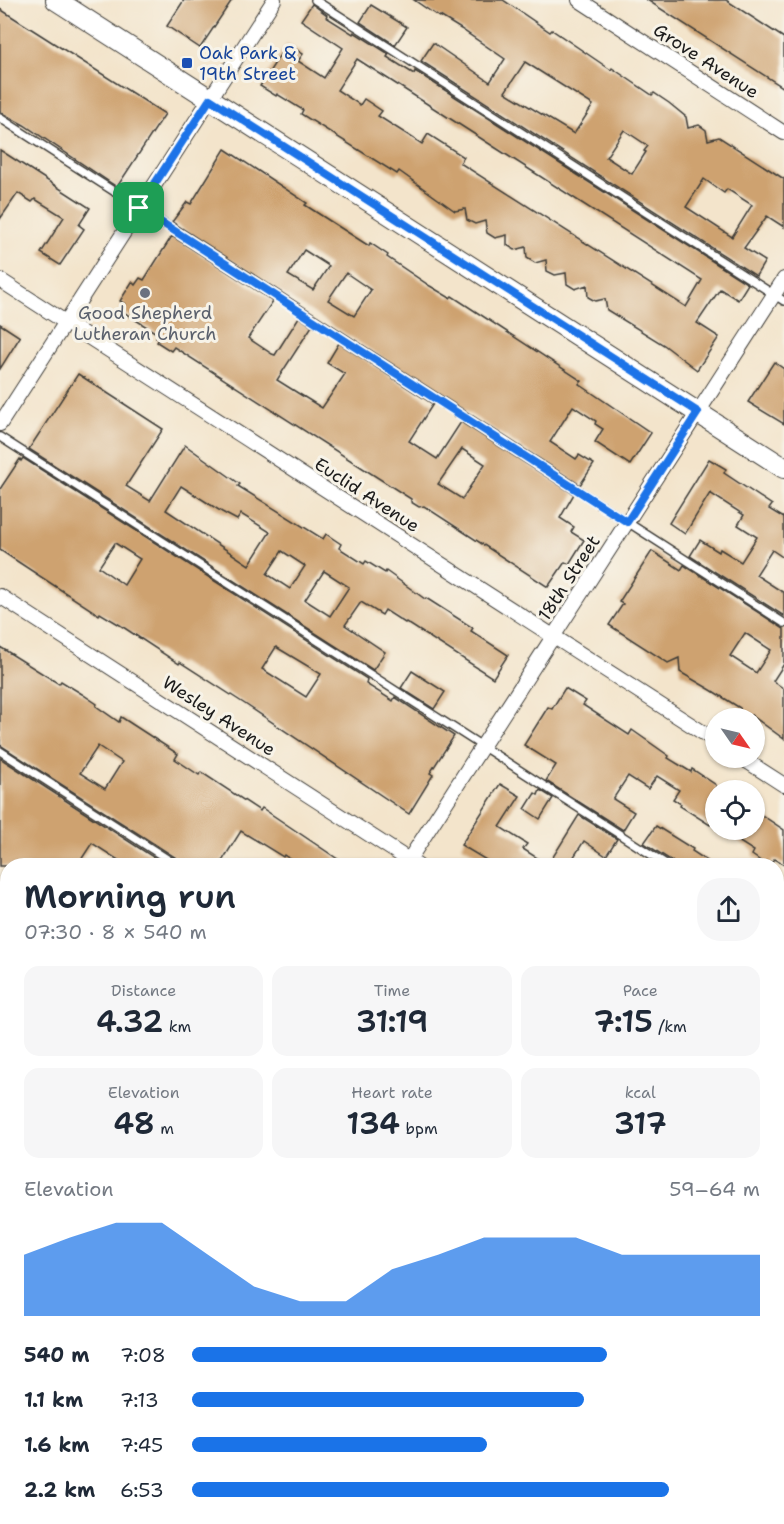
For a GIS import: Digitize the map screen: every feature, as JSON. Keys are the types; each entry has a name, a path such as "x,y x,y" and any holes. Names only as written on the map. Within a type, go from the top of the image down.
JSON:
{"street":[{"path":"56,0 784,468"},
{"path":"0,424 274,0"},
{"name":"Grove Avenue","path":"579,0 784,133"},
{"name":"18th Street","path":"414,858 482,746 698,412 779,298 784,279"},
{"name":"Euclid Avenue","path":"0,280 705,734"},
{"name":"Wesley Avenue","path":"0,596 401,858"},
{"path":"757,768 784,785"}],"lane":[{"path":"315,0 779,298"},
{"path":"0,118 784,623"},
{"path":"0,437 657,858"},
{"path":"0,752 166,858"}],"building":[{"path":"184,0 232,0 200,48 167,26"},
{"path":"414,0 503,0 611,70 612,68 652,95 654,93 669,103 686,117 688,128 699,125 706,130 708,140 719,137 784,179 784,227 767,216 744,248 765,261 756,276 421,61 433,43 490,82 505,59","holes":["525,62 593,105 574,134 505,92","624,130 648,146 632,174 606,157","704,179 724,193 727,189 752,205 732,237 686,207"]},
{"path":"647,0 726,0 784,38 784,88"},
{"path":"312,4 327,15 326,17 389,54 387,57 414,74 415,71 748,284 738,300 720,289 697,323 719,337 697,370 664,345 607,310 605,299 595,301 588,297 587,285 575,289 567,284 566,273 555,275 547,271 546,260 535,263 527,258 526,247 515,250 507,245 507,235 495,238 487,233 485,221 475,224 467,220 465,209 455,211 399,171 397,174 301,114 303,110 260,86 287,44 303,54 298,61 324,78 343,48 301,20","holes":["357,59 702,280 686,307 460,163 464,157 428,134 422,144 378,116 382,111 364,99 360,105 337,90"]},
{"path":"371,5 407,27 395,45 360,22"},
{"path":"0,9 165,114 117,187 24,125 0,112"},
{"path":"225,149 307,203 305,205 369,246 370,243 430,286 450,298 452,296 582,381 579,384 651,433 630,465 595,442 603,429 595,424 596,421 573,406 550,442 576,459 579,455 594,464 580,485 172,222 187,202 191,204","holes":["304,250 329,266 313,290 288,275","346,273 371,290 354,316 328,300"]},
{"path":"0,150 90,208 79,225 84,229 60,265 41,253 64,217 35,199 32,202 18,193 0,219"},
{"path":"172,236 273,301 248,338 272,354 275,355 299,317 312,326 277,380 322,408 345,374 327,363 339,343 433,404 409,441 437,459 461,422 574,494 560,518 574,527 571,532 584,540 569,564 565,562 548,587 424,506 419,507 411,502 411,499 174,347 171,351 157,342 158,334 120,310 125,304 120,301 132,282 135,285 140,278 144,280","holes":["462,449 485,464 462,499 438,484"]},
{"path":"0,324 20,337 0,369"},
{"path":"774,362 784,369 784,424 748,402"},
{"path":"78,374 163,429 126,486 150,501 185,445 240,484 238,486 323,539 326,534 341,544 339,548 364,564 366,561 385,573 386,571 425,599 473,628 471,631 508,655 493,678 406,622 385,610 382,615 361,602 345,625 385,652 373,670 29,449","holes":["181,486 237,520 241,514 270,532 249,565 166,510","282,551 305,566 290,589 267,574","324,571 349,587 330,616 305,600"]},
{"path":"23,458 367,679 366,684 393,701 395,697 454,736 430,773 433,775 409,814 180,662 179,664 100,613 99,615 0,550 0,489 20,459 21,461","holes":["115,543 140,559 124,585 99,567","276,647 321,674 306,697 262,669"]},
{"path":"709,459 726,469 724,473 772,505 769,509 784,518 784,558 772,550 756,575 784,593 784,616 690,556 700,540 741,562 757,537 738,525 744,515 710,493 685,534 669,523"},
{"path":"652,551 681,570 684,565 784,629 784,664 773,681 784,689 784,739 765,725 765,708 740,708 680,672 679,658 668,663 609,625 623,604 619,602","holes":["745,633 771,650 756,673 730,656"]},
{"path":"0,647 59,684 61,681 82,694 119,722 121,717 178,754 175,759 199,775 201,772 260,811 262,808 336,858 289,858 284,855 283,857 241,831 224,858 176,858 0,745","holes":["98,746 122,762 105,789 80,773"]},
{"path":"412,671 445,692 434,709 401,688"},
{"path":"565,688 586,701 583,705 629,735 632,730 669,756 668,758 708,780 705,780 705,822 680,806 681,804 673,799 679,790 657,776 648,789 628,776 613,799 634,812 623,830 546,781 556,765 524,745 548,707 552,709"},
{"path":"0,758 155,858 115,858 92,843 82,858 0,858"},
{"path":"500,784 520,796 500,827 527,844 523,849 537,858 483,858 461,845"},
{"path":"540,790 553,798 540,819 525,809 535,793 538,795"},
{"path":"579,815 617,839 606,856 584,841 573,858 552,858"},
{"path":"765,817 784,830 784,858 756,858 752,855 754,851 737,840 765,840"},
{"path":"656,826 693,849 692,851 703,858 667,858 644,843"}],"place":[{"name":"Oak Park & 19th Street","path":"187,63"},
{"name":"Good Shepherd Lutheran Church","path":"145,293"}],"route":[{"path":"210,99 698,412 627,522 139,208 210,99"}]}
